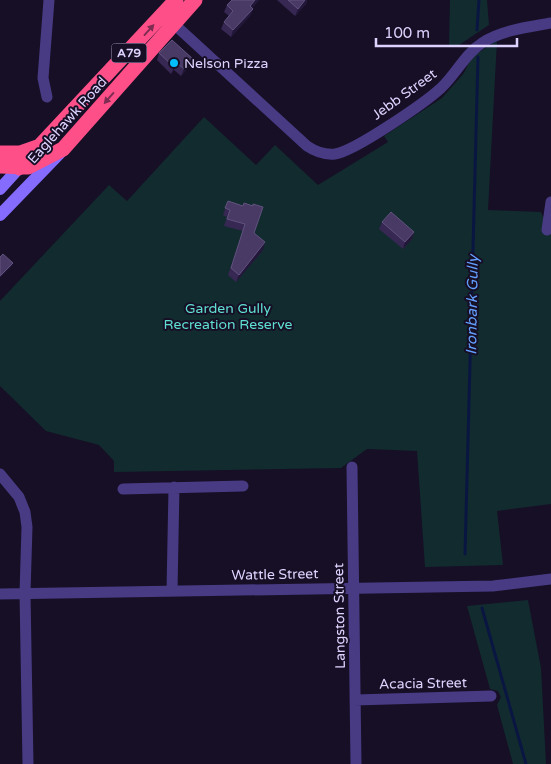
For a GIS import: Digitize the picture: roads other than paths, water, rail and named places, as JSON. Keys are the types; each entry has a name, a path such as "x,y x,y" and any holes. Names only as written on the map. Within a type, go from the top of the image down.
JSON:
{"highway":[{"name":"Eaglehawk Road","path":"63,149 169,19 176,0"},
{"name":"Eaglehawk Road","path":"19,168 38,146 169,19 195,0"},
{"name":"A79","path":"0,153 20,153 38,146"},
{"name":"A79","path":"0,166 19,168 33,166 63,149"}],"main road":[{"name":"Eaglehawk Road","path":"0,215 5,203 63,149"},
{"name":"Eaglehawk Road","path":"0,189 19,168"}],"street":[{"path":"47,97 43,78 49,0"},
{"name":"Jebb Street","path":"169,19 300,140 319,153 335,154 348,149 416,107 442,87 472,50 486,40 506,32 551,23"},
{"path":"548,230 551,202"},
{"name":"Langston Street","path":"352,467 356,764"},
{"path":"0,474 19,497 26,516 25,593 28,764"},
{"path":"123,489 243,486"},
{"path":"172,591 174,487"},
{"name":"Wattle Street","path":"0,594 493,586 551,580"},
{"name":"Acacia Street","path":"355,700 491,696"}],"waterway":[{"name":"Ironbark Gully","path":"477,30 479,0"},
{"name":"Ironbark Gully","path":"465,554 478,57"},
{"name":"Ironbark Gully","path":"482,608 526,764"}],"place":[{"name":"Nelson Pizza","path":"174,63"}],"park label":[{"name":"Garden Gully Recreation Reserve","path":"228,316"}]}
